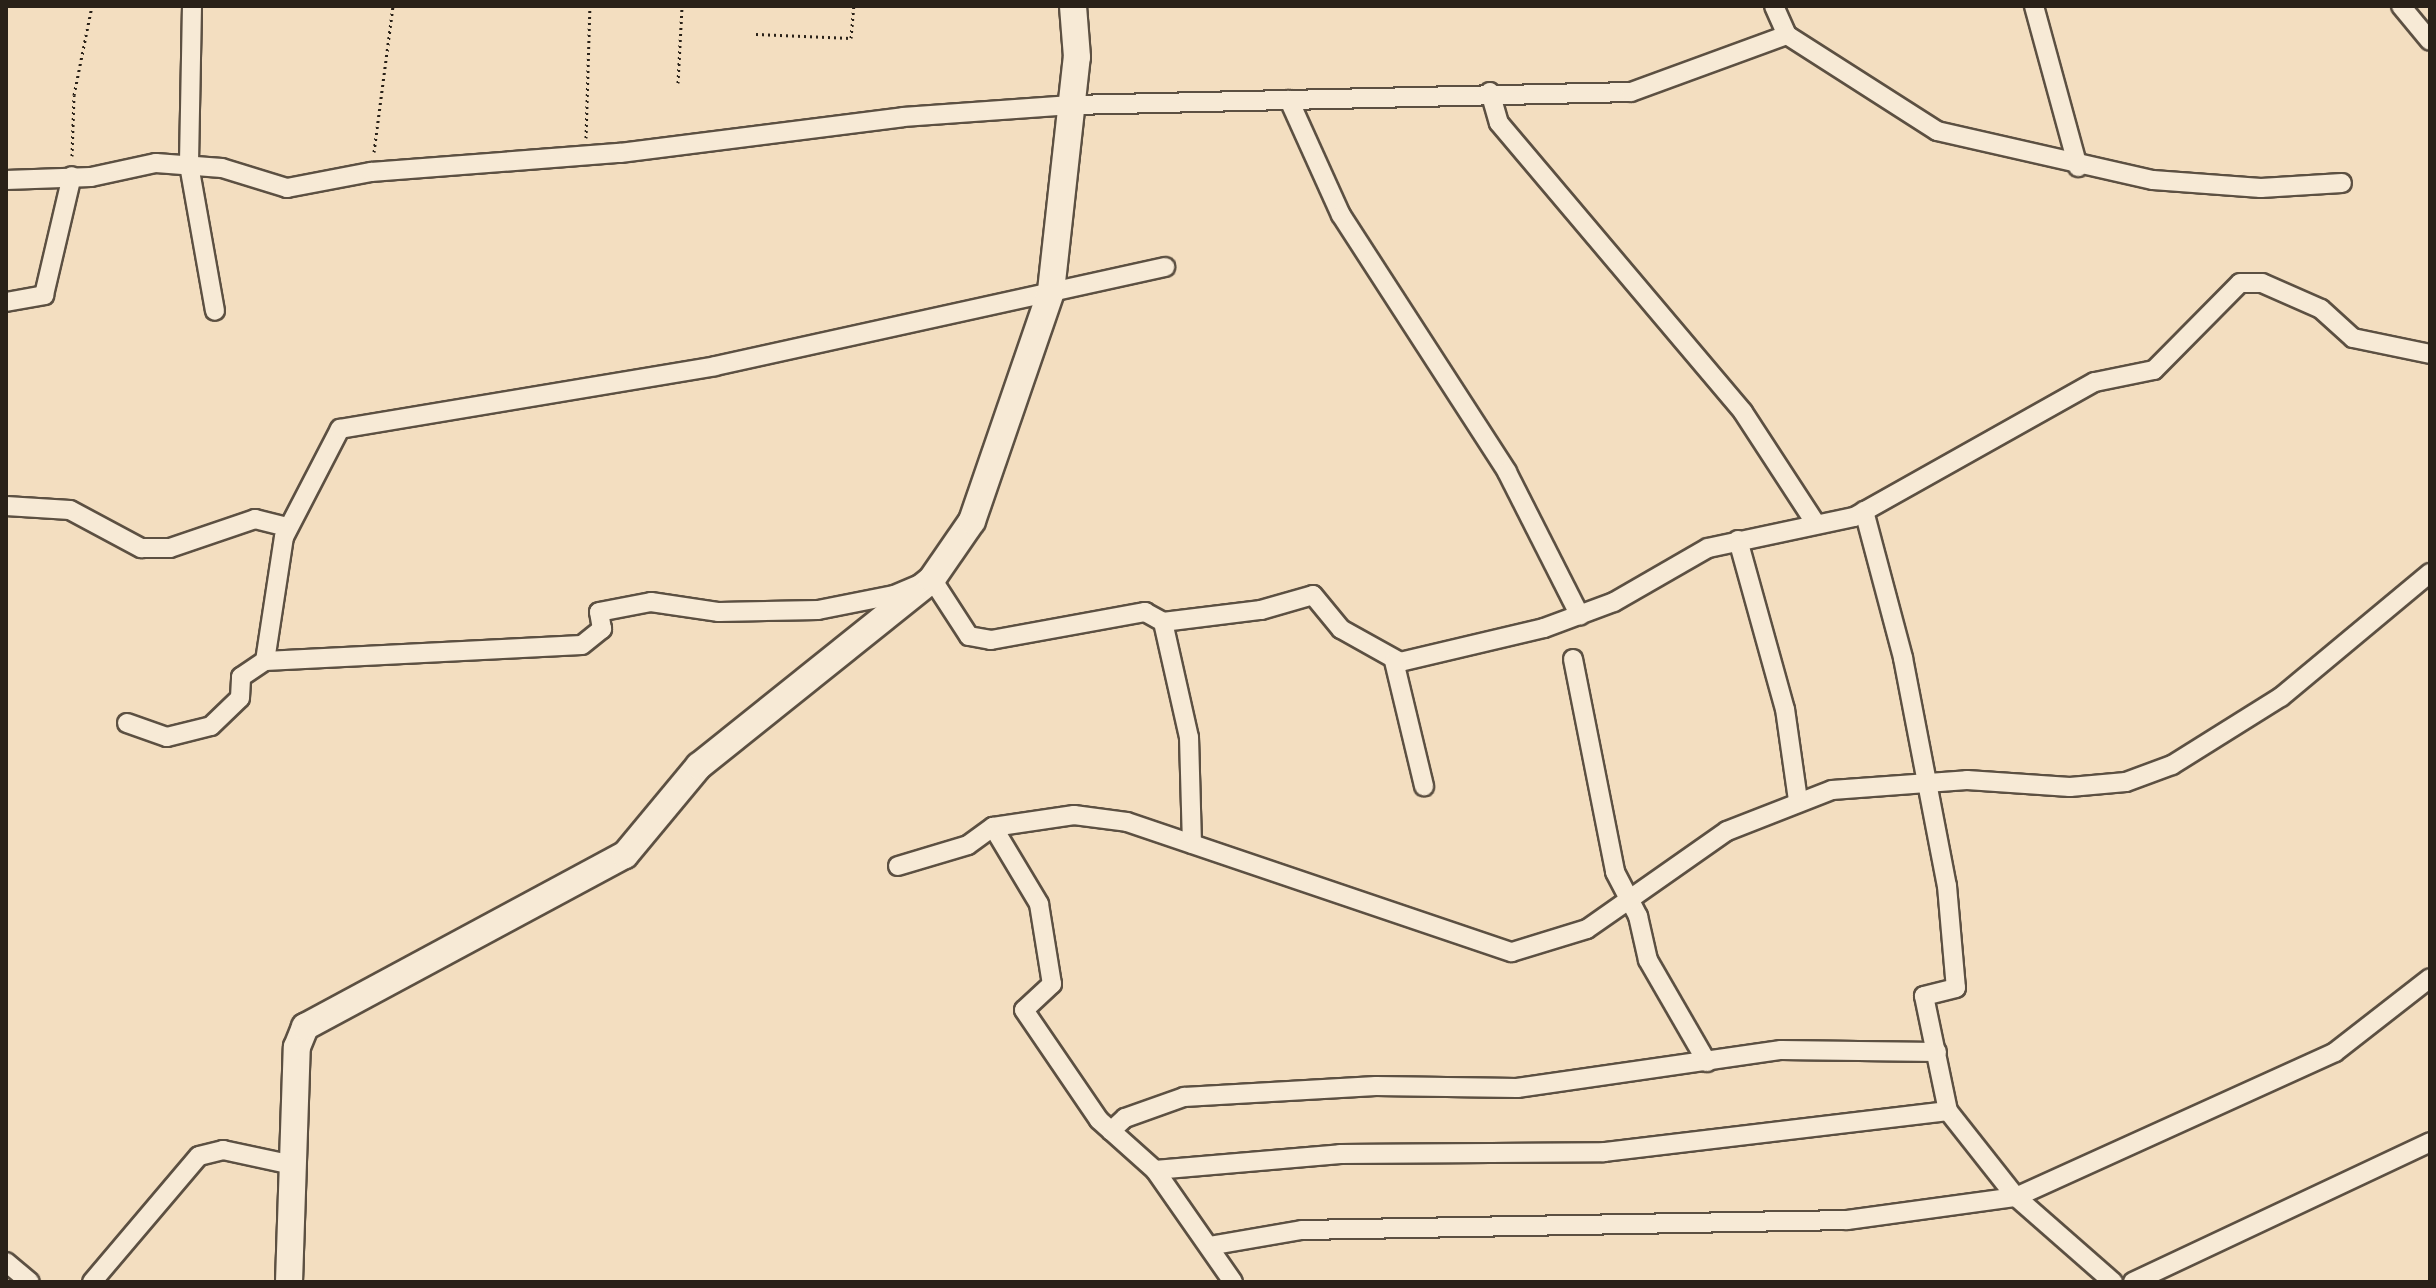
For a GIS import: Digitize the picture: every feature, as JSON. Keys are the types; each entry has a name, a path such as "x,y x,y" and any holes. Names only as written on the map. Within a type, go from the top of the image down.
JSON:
{"street":[{"path":"192,6 189,165 215,311"},
{"path":"289,1282 297,1047 305,1027 625,855 699,766 932,579 972,521 1051,291 1072,105 1073,6"},
{"path":"1774,6 1787,35 1937,131 2078,167 2261,188 2342,183"},
{"path":"2034,6 2078,167"},
{"path":"2401,6 2430,41"},
{"path":"6,180 72,176 156,163 189,165 287,188 371,172 585,156 903,117 1072,105 1490,92 1631,92 1787,35"},
{"path":"1490,92 1499,123 1743,412 1816,524"},
{"path":"1289,100 1341,215 1507,472 1580,616"},
{"path":"6,302 44,295 72,176"},
{"path":"265,661 267,612 287,527 340,429 715,366 1165,267"},
{"path":"932,579 969,636 991,640 1145,612 1163,622 1261,610 1313,595 1341,629 1394,661 1580,616 1708,548 1864,511 2095,382 2154,370 2240,283 2262,283 2321,309 2353,338 2430,354"},
{"path":"6,506 70,510 141,548 170,548 255,519 287,527"},
{"path":"1864,511 1927,782 1956,988 1924,996 1948,1111 2016,1197 2113,1282"},
{"path":"1738,540 1785,709 1798,800"},
{"path":"898,866 968,845 993,827 1074,815 1192,844 1512,952 1587,929 1727,831 1798,800 1927,782 2070,787 2126,782 2172,765 2281,697 2430,573"},
{"path":"127,723 167,737 211,726 235,706 241,677 265,661 582,645 602,629 599,612 651,602 784,613 894,595 932,579"},
{"path":"1163,622 1189,737 1192,844"},
{"path":"1573,659 1600,817 1648,960 1707,1062"},
{"path":"1394,661 1424,786"},
{"path":"993,827 1039,904 1052,984 1024,1010 1111,1131 1155,1170 1233,1282"},
{"path":"1209,1246 1302,1230 1847,1220 2016,1197 2335,1052 2430,978"},
{"path":"1111,1131 1125,1118 1184,1097 1376,1086 1517,1088 1707,1062 1857,1046 1937,1052"},
{"path":"1155,1170 1340,1154 1604,1152 1948,1111"},
{"path":"2133,1282 2430,1142"},
{"path":"92,1282 199,1156 223,1150 293,1165"},
{"path":"6,1262 30,1282"}],"path":[{"path":"72,176 74,95 92,6"},
{"path":"371,172 393,6"},
{"path":"585,156 590,6"},
{"path":"678,83 682,6"},
{"path":"756,34 851,38 854,6"}]}
